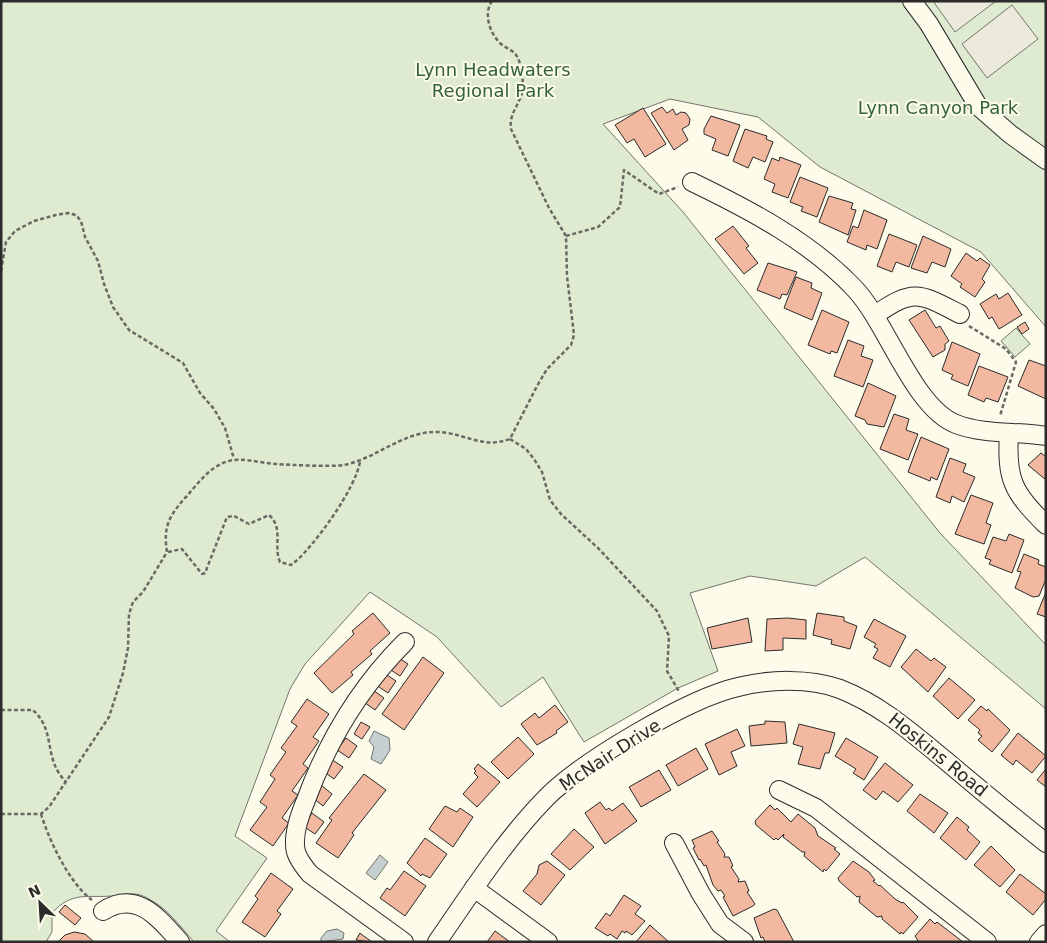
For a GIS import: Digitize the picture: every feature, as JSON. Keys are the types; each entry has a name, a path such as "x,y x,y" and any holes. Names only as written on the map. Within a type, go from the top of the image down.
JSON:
{"street":[{"path":"912,1 929,24 978,106 1010,134 1046,160"},
{"path":"692,182 735,203 815,252 857,291 875,315 926,400 941,414 955,424 1002,432 1046,436"},
{"path":"875,315 898,300 909,296 922,296 960,314"},
{"path":"1002,432 1010,477 1022,499 1046,525"},
{"path":"404,942 310,874 301,863 295,850 297,828 303,806 328,746 371,681 405,642"},
{"name":"McNair Drive","path":"437,942 474,888 526,820 548,796 576,773 612,749 711,695 757,683 798,682 820,685"},
{"name":"Hoskins Road","path":"820,685 838,688 876,706 1046,843"},
{"path":"779,790 816,808 987,942"},
{"path":"674,843 701,894 720,924 744,942"},
{"path":"474,888 548,942"},
{"path":"104,910 121,902 142,907 155,915 180,942"},
{"path":"1039,942 1046,934"}],"path":[{"path":"1,814 41,814 49,807 109,717 123,673 128,648 128,614 133,602 143,592 167,552 165,536 169,520 175,509 206,474 220,464 234,459 276,464 341,465 360,461 398,441 419,434 439,432 497,444 510,439 537,386 548,369 571,345 574,335 567,276 566,236 549,208 511,129 510,119 522,92 521,70 517,56 501,44 489,24 489,6 492,1"},
{"path":"566,236 598,227 620,207 624,170 659,194 692,182"},
{"path":"1,271 6,242 15,231 34,221 56,215 68,213 76,215 81,221 85,237 98,261 113,307 129,330 184,363 200,393 214,409 225,428 234,459"},
{"path":"960,314 963,323 1006,349 1016,362 1002,432"},
{"path":"510,439 526,449 534,459 542,472 550,500 561,514 598,548 657,611 668,636 667,671 678,688 686,708"},
{"path":"167,552 182,549 202,574 205,573 227,518 234,516 249,524 256,522 264,515 269,515 273,518 279,538 277,556 284,565 291,566 327,524 354,483 360,461"},
{"path":"1,710 33,710 40,717 48,737 53,765 66,782"},
{"path":"41,814 47,833 76,882 88,897 104,910"}],"green space":[{"path":"1,1 1046,1 1046,327 981,252 820,167 758,117 670,99 603,124 683,212 940,533 1046,645 1046,709 865,557 816,586 750,576 690,593 718,671 678,688 584,742 543,677 501,707 437,637 370,592 305,664 290,689 235,836 267,858 216,931 230,942 194,942 173,918 156,903 144,896 131,894 73,898 59,906 52,913 52,932 46,942 1,942"},
{"path":"1016,328 1030,344 1015,357 1001,341"}],"shaded area":[{"path":"933,1 996,1 955,32"},
{"path":"1012,5 1038,39 987,78 962,44"},
{"path":"374,731 389,738 390,750 381,764 371,759 374,747 369,741"},
{"path":"380,855 388,862 375,880 366,873"},
{"path":"337,929 344,933 343,939 321,942 321,938 327,931"}],"building":[{"path":"662,107 667,113 673,109 676,115 681,112 686,113 690,119 689,125 682,129 688,140 674,150 651,113"},
{"path":"643,108 666,144 645,157 634,139 627,143 615,125"},
{"path":"711,116 740,125 728,156 712,150 716,139 704,134 704,129"},
{"path":"745,129 767,136 766,139 773,142 765,162 753,157 748,168 733,161"},
{"path":"780,157 801,165 788,198 772,192 775,184 764,179 772,158 779,161"},
{"path":"800,177 828,188 817,217 801,211 803,207 790,202"},
{"path":"829,196 853,203 851,209 856,210 848,235 819,222"},
{"path":"864,210 887,220 877,249 867,245 866,250 847,242 853,226 858,228"},
{"path":"733,226 749,246 746,248 758,263 744,274 715,239"},
{"path":"889,234 917,245 909,267 896,262 892,272 877,266"},
{"path":"923,236 951,249 945,267 932,262 927,273 911,268"},
{"path":"966,253 977,261 980,258 990,265 982,279 985,282 975,297 960,287 962,284 951,276"},
{"path":"768,263 797,272 787,295 782,294 780,299 757,290"},
{"path":"796,277 812,283 811,288 822,293 812,320 784,308"},
{"path":"1008,293 1022,315 999,329 992,317 989,319 980,304 996,294 999,299"},
{"path":"822,310 849,322 837,353 831,351 830,354 808,345"},
{"path":"925,310 936,328 940,326 949,341 945,344 945,350 933,357 909,320"},
{"path":"1025,322 1029,329 1022,334 1017,327"},
{"path":"848,340 864,346 861,356 873,360 863,387 834,376"},
{"path":"952,342 980,354 968,386 951,379 953,375 942,370"},
{"path":"1029,360 1046,366 1046,399 1018,386"},
{"path":"979,366 1008,377 998,402 986,398 984,402 968,395"},
{"path":"868,383 896,396 884,427 867,424 865,420 855,416"},
{"path":"894,414 909,419 906,430 918,434 908,460 880,449"},
{"path":"921,437 949,449 937,480 931,477 930,481 908,472"},
{"path":"1041,453 1046,457 1046,480 1028,465"},
{"path":"950,458 966,464 963,472 975,477 964,502 952,496 950,503 936,497"},
{"path":"971,495 993,503 986,523 991,525 984,544 955,534"},
{"path":"1009,534 1024,540 1012,573 989,564 991,560 985,558 993,537 1006,541"},
{"path":"1024,554 1039,560 1038,564 1046,567 1046,579 1039,596 1033,597 1015,588 1021,572 1017,571"},
{"path":"1046,592 1046,617 1037,614"},
{"path":"373,613 390,633 370,651 372,654 351,672 353,675 332,693 314,673 354,634 352,631"},
{"path":"817,613 844,617 844,621 857,626 850,649 831,644 832,640 813,635"},
{"path":"748,618 752,642 712,649 707,628"},
{"path":"788,618 806,620 806,639 783,638 783,650 765,651 767,619"},
{"path":"874,619 906,636 890,667 873,658 878,649 874,647 876,644 864,637"},
{"path":"916,649 931,661 934,658 946,667 928,692 901,667"},
{"path":"396,656 408,664 400,676 388,668"},
{"path":"423,657 444,673 404,730 382,714"},
{"path":"384,673 396,681 388,693 376,685"},
{"path":"949,678 975,700 958,719 933,696"},
{"path":"373,690 384,698 375,710 364,702"},
{"path":"307,699 329,714 313,737 319,741 303,764 308,768 292,791 298,795 282,818 289,823 273,846 250,830 267,807 260,802 275,779 270,775 286,752 281,748 297,726 291,722"},
{"path":"555,705 568,722 556,731 557,733 537,745 521,724 535,713 539,718"},
{"path":"981,706 987,711 988,709 1010,730 992,752 978,740 982,736 978,733 980,730 968,720"},
{"path":"765,721 785,722 787,743 751,746 749,726 765,724"},
{"path":"361,722 370,727 362,739 354,734"},
{"path":"799,724 835,733 829,753 825,753 820,769 798,764 803,747 793,744"},
{"path":"737,729 745,746 731,752 737,766 719,775 705,744"},
{"path":"1018,733 1046,756 1032,773 1016,760 1013,765 1001,755"},
{"path":"518,737 534,754 508,779 491,762"},
{"path":"346,738 357,746 349,758 337,750"},
{"path":"846,738 878,757 864,780 853,773 856,769 835,756"},
{"path":"696,748 708,769 678,786 666,765"},
{"path":"331,759 343,767 334,779 323,771"},
{"path":"885,763 913,785 898,802 883,791 876,800 863,790"},
{"path":"478,764 500,782 477,807 463,794 478,777 474,773 476,771 474,769"},
{"path":"1046,769 1046,787 1037,780"},
{"path":"659,770 671,790 641,807 629,787"},
{"path":"364,774 386,790 352,833 354,835 338,858 316,843 332,820 329,818"},
{"path":"321,785 332,794 323,806 312,797"},
{"path":"920,794 948,813 934,833 907,811"},
{"path":"600,802 606,810 609,808 612,811 623,803 637,821 605,844 585,813"},
{"path":"770,805 775,810 777,808 791,822 798,814 815,828 818,836 836,848 834,849 840,854 826,871 824,869 823,872 804,856 805,852 802,852 783,837 784,834 778,840 776,838 774,840 756,825 755,821"},
{"path":"445,806 457,812 460,808 473,817 453,847 429,829"},
{"path":"312,813 324,822 315,834 303,826"},
{"path":"957,817 969,827 967,830 980,842 966,860 940,838"},
{"path":"574,829 594,847 570,870 551,854"},
{"path":"712,831 725,854 724,857 729,857 733,866 731,867 739,879 738,882 745,881 749,891 747,892 755,904 733,916 723,897 725,896 721,890 718,891 713,885 706,865 704,866 699,860 693,848 695,847 692,840"},
{"path":"425,838 447,854 430,878 422,874 421,876 407,863"},
{"path":"991,846 1015,870 1000,887 974,865"},
{"path":"547,861 565,875 541,905 523,891 537,874 539,865"},
{"path":"853,861 869,872 875,880 873,881 895,899 903,902 918,917 903,934 901,932 900,934 882,919 882,916 877,917 859,902 860,896 857,897 839,881 838,878"},
{"path":"404,871 426,886 405,916 380,898 387,888 390,890"},
{"path":"271,873 293,889 277,911 281,914 265,937 242,922 258,899 255,896"},
{"path":"1020,874 1046,894 1046,899 1033,915 1006,892"},
{"path":"624,895 641,906 635,914 645,921 632,935 622,931 617,939 595,928 606,913 610,916"},
{"path":"65,905 81,918 75,925 59,912"},
{"path":"774,909 777,910 794,942 765,942 763,937 761,938 754,918"},
{"path":"930,919 935,924 937,922 963,942 919,942 915,936"},
{"path":"650,925 652,927 669,942 636,942"},
{"path":"495,931 510,942 487,942"},
{"path":"74,932 85,934 94,942 58,942 65,935"},
{"path":"361,934 372,942 356,940"}],"park label":[{"name":"Lynn Headwaters Regional Park","path":"493,80"},
{"name":"Lynn Canyon Park","path":"938,108"}]}
